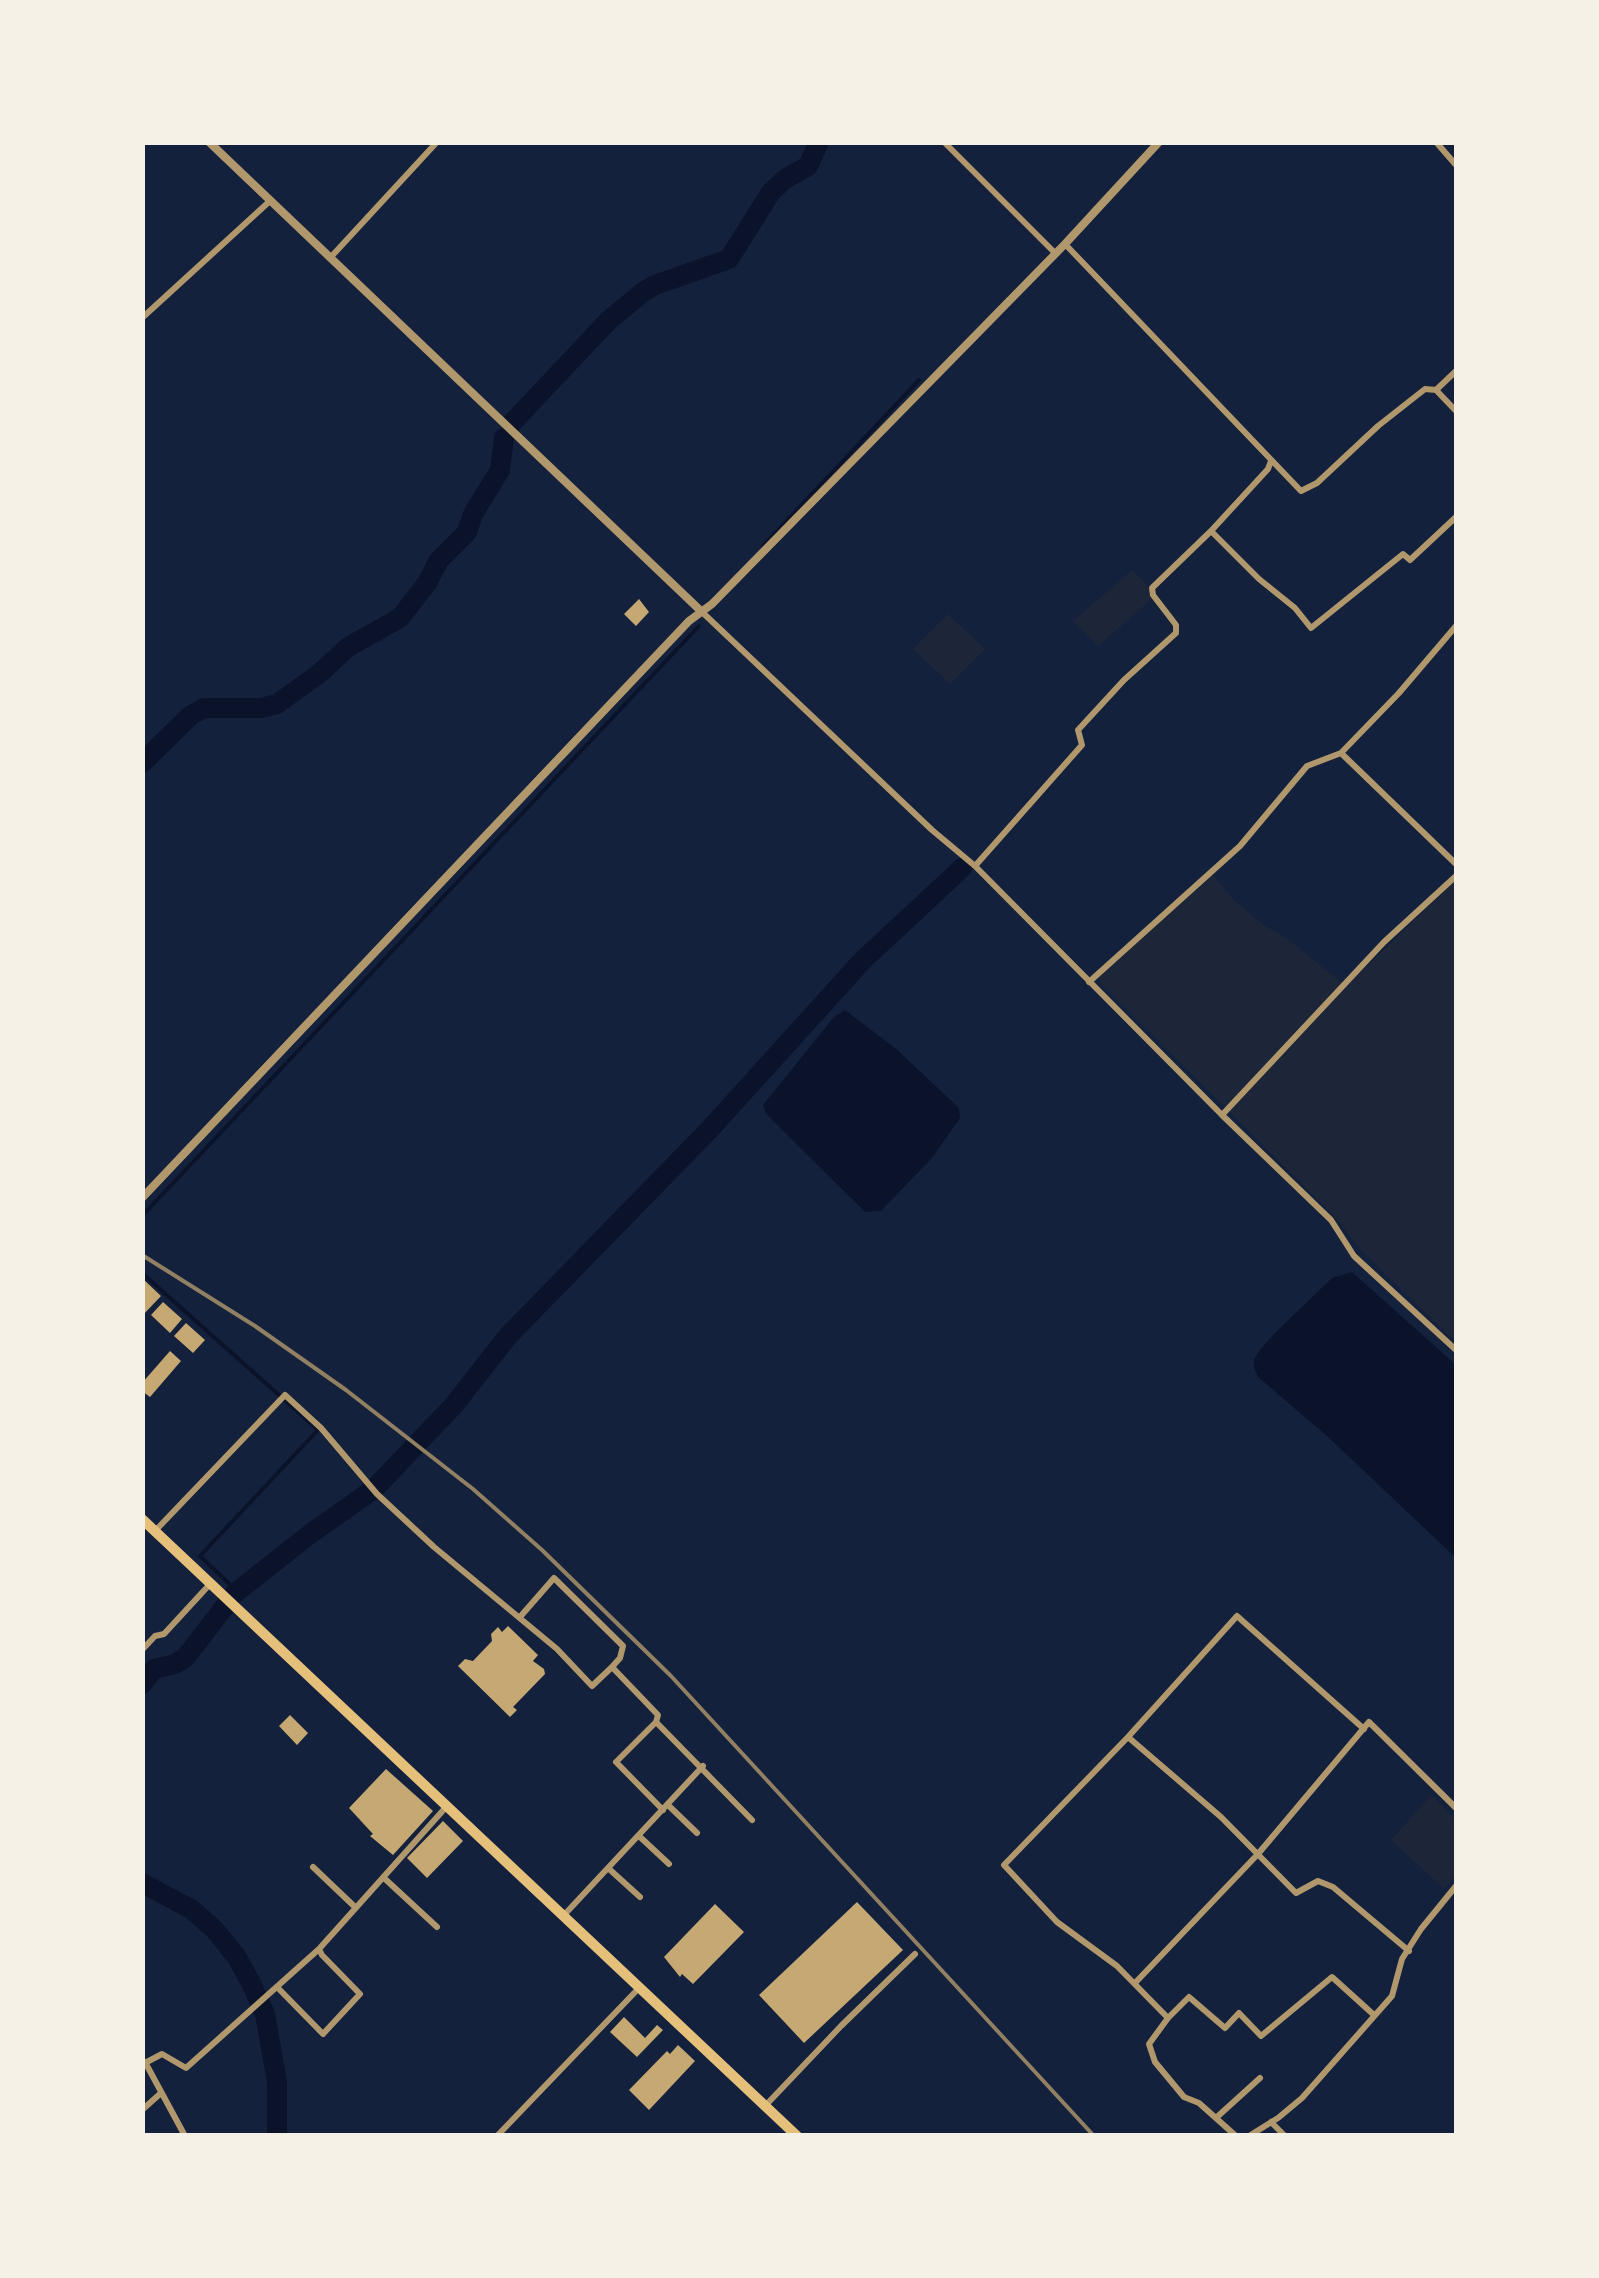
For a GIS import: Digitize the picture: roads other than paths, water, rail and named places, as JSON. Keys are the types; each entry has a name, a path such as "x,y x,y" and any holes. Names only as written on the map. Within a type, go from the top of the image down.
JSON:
{"highway":[{"path":"142,1519 797,2136"}],"street":[{"path":"210,142 932,830 976,866 1331,1220 1354,1256 1456,1350"},
{"path":"330,258 437,142"},
{"path":"944,142 1055,253"},
{"path":"142,1198 688,621 712,604 1160,142"},
{"path":"1436,142 1456,165"},
{"path":"142,318 271,200"},
{"path":"1065,244 1301,490 1317,483 1378,426 1426,389 1436,390 1456,411"},
{"path":"1436,390 1456,371"},
{"path":"976,866 1082,745 1078,730 1124,680 1176,633 1176,624 1153,595 1152,588 1210,531 1271,461"},
{"path":"1210,531 1259,579 1296,608 1311,628 1403,554 1410,560 1456,518"},
{"path":"1089,982 1240,846 1308,766 1340,753 1400,694 1456,626"},
{"path":"1340,753 1456,864"},
{"path":"1222,1115 1384,942 1456,876"},
{"path":"155,1532 286,1394 374,1489 592,1686 620,1658 623,1646 554,1578 520,1617"},
{"path":"142,1650 155,1636 164,1634 212,1583"},
{"path":"1168,2018 1096,1949 1057,1922 1004,1864 1128,1737 1237,1616 1364,1729"},
{"path":"612,1667 658,1715 656,1722 616,1762 697,1833"},
{"path":"656,1722 752,1820"},
{"path":"1135,1983 1258,1854 1369,1722 1456,1808"},
{"path":"1128,1737 1222,1816 1296,1893 1318,1882 1333,1887 1409,1951"},
{"path":"565,1914 703,1766"},
{"path":"184,2136 144,2061 162,2054 186,2068 319,1949 447,1806"},
{"path":"638,1836 668,1864"},
{"path":"314,1867 356,1908"},
{"path":"608,1868 640,1897"},
{"path":"384,1878 436,1927"},
{"path":"1249,2136 1272,2122 1330,2070 1392,1996 1402,1960 1456,1886"},
{"path":"278,1987 323,2034 360,1994 319,1949"},
{"path":"766,2105 915,1954"},
{"path":"1236,2136 1217,2117 1184,2097 1148,2048 1168,2018 1189,1997 1225,2028 1239,2014 1261,2036 1332,1977 1374,2015"},
{"path":"496,2136 640,1987"},
{"path":"1217,2117 1260,2078"},
{"path":"142,2110 160,2093"},
{"path":"1272,2122 1285,2136"}],"waterway":[{"path":"512,423 608,321 643,292 729,259 771,192 808,166 819,142"},
{"path":"763,546 919,380"},
{"path":"142,763 191,715 204,708 261,708 277,704 348,647 400,618 439,560 467,532 473,514 500,470 504,438"},
{"path":"142,1216 699,626"},
{"path":"234,1594 374,1489 454,1405 508,1336 709,1130 863,960 962,868"},
{"path":"142,1273 317,1431 200,1556 238,1592"},
{"path":"142,1684 154,1669 186,1657 225,1606"},
{"path":"142,1883 191,1909 214,1929 251,1983 265,2014 277,2082 277,2136"}],"railway":[{"path":"142,1255 255,1326 346,1390 473,1489 542,1550 671,1676 1094,2136"}]}
